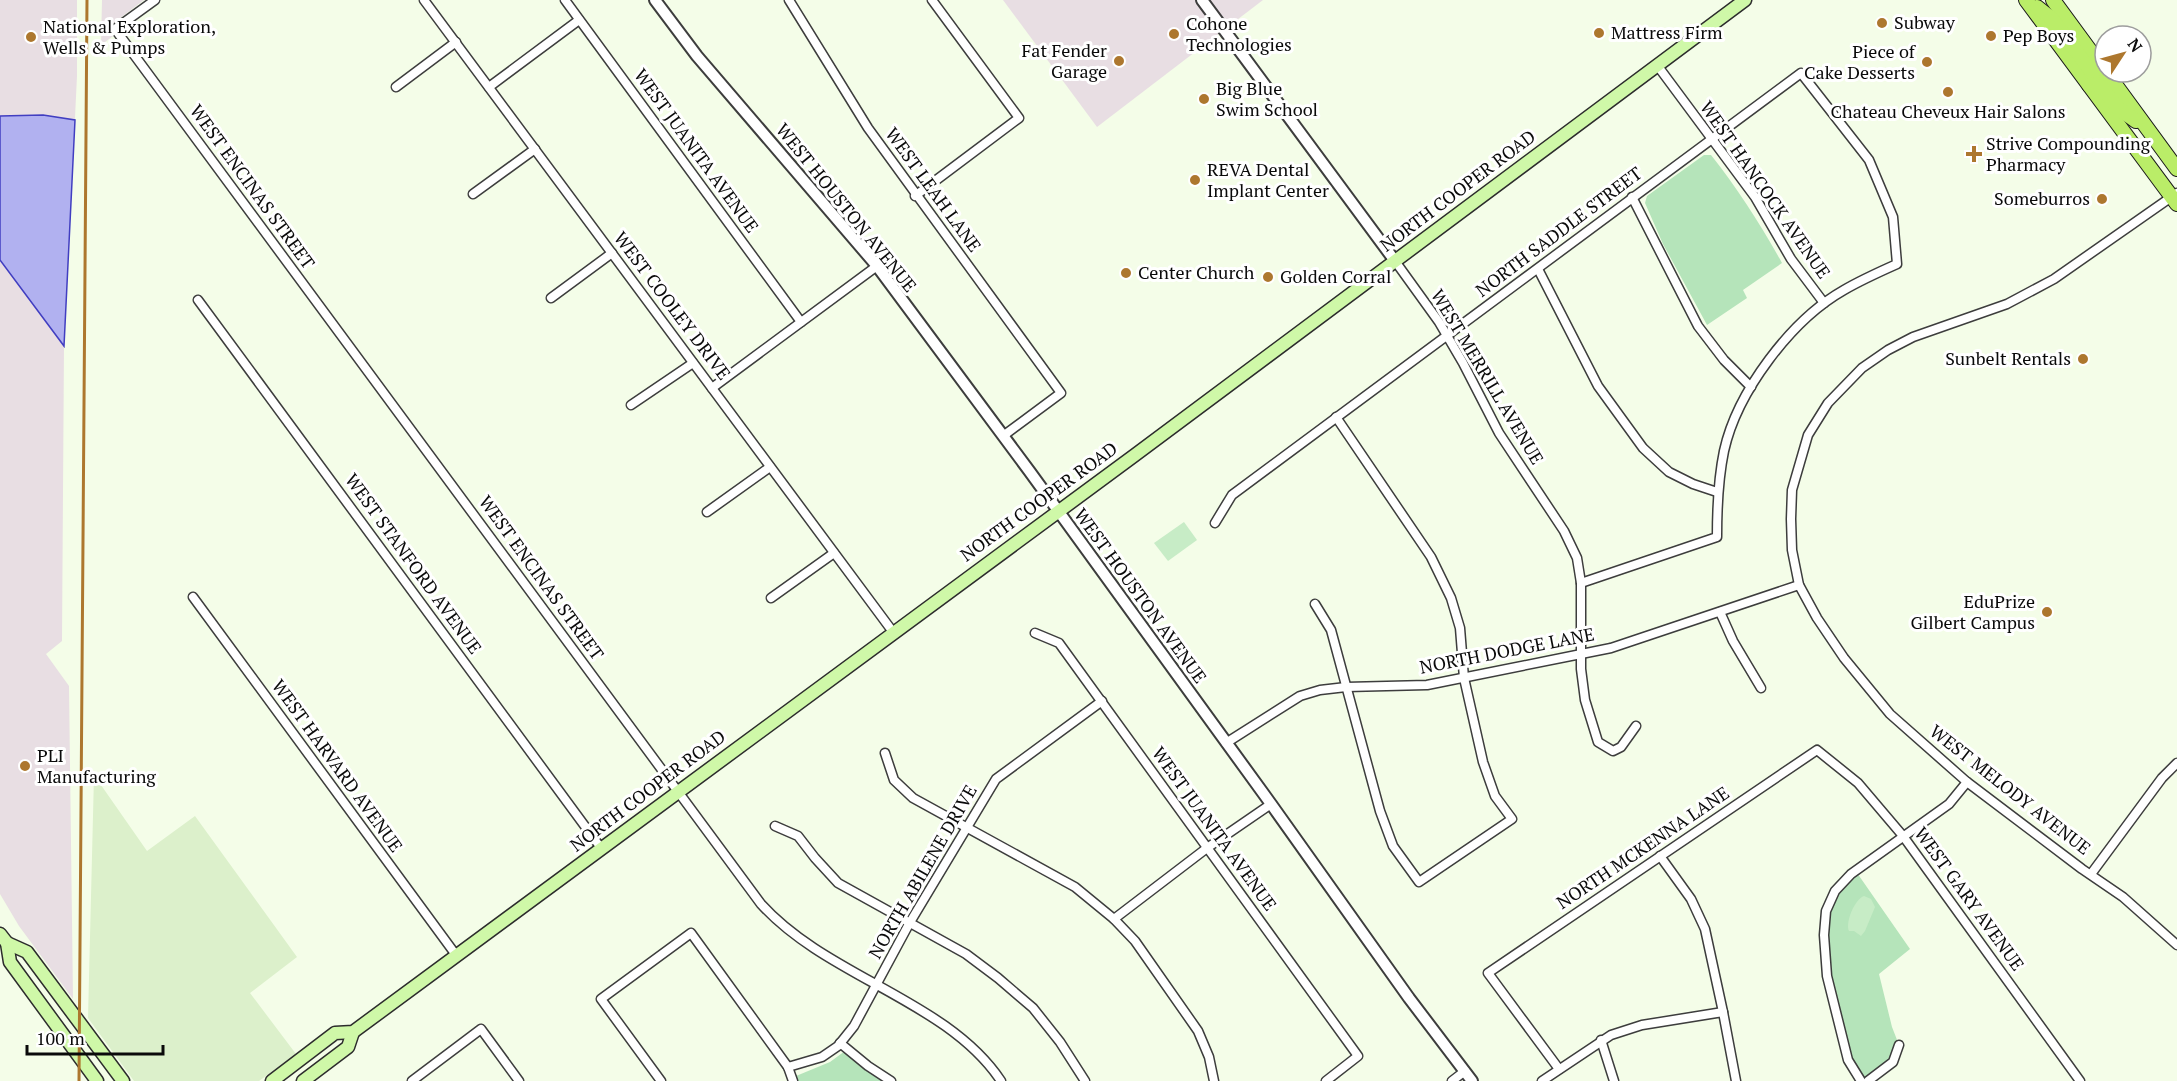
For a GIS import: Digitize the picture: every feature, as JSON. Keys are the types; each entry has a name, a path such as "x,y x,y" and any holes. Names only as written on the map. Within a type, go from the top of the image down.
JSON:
{"main road":[{"name":"NORTH COOPER ROAD","path":"272,1081 335,1033 353,1032 1745,0"},
{"path":"2027,0 2052,19 2093,73"},
{"path":"2027,0 2175,198"},
{"path":"2053,0 2093,54"},
{"path":"2089,85 2099,84 2118,108 2148,129"},
{"path":"2115,84 2177,170"},
{"path":"3,938 10,962 97,1081"},
{"path":"3,938 27,952 123,1081"},
{"name":"NORTH COOPER ROAD","path":"303,1081 348,1047 353,1032"}],"street":[{"name":"WEST ENCINAS STREET","path":"155,0 115,29 761,904 775,920 802,941 843,968 932,1017 993,1069 1001,1081"},
{"name":"WEST COOLEY DRIVE","path":"424,0 893,632"},
{"name":"WEST JUANITA AVENUE","path":"565,0 801,322"},
{"name":"WEST HOUSTON AVENUE","path":"655,0 697,56 876,267 1058,511 1409,998 1472,1081"},
{"name":"WEST LEAH LANE","path":"789,0 868,128 915,196 1061,393 1003,436"},
{"path":"915,196 1019,118 932,0"},
{"name":"WEST MERRILL AVENUE","path":"1202,0 1448,336 1499,433 1564,531 1576,558 1581,583 1581,655 1586,700 1598,742 1606,749 1613,751 1621,747 1636,726"},
{"path":"489,87 579,20"},
{"path":"396,87 456,42"},
{"name":"WEST HANCOCK AVENUE","path":"1657,65 1755,198 1791,259 1824,303"},
{"name":"NORTH SADDLE STREET","path":"1215,523 1232,495 1538,269 1632,196 1801,73 1869,160 1893,217 1896,239 1897,264 1843,290 1824,303"},
{"path":"473,194 535,149"},
{"path":"1632,196 1698,327 1724,360 1751,387"},
{"name":"WEST MELODY AVENUE","path":"2175,198 2054,279 2007,304 1913,337 1888,350 1862,368 1828,403 1808,435 1792,490 1792,550 1799,585 1817,618 1844,658 1890,714 1967,782 2123,897 2177,945"},
{"path":"551,298 612,253"},
{"path":"712,388 876,267"},
{"path":"1538,269 1598,386 1643,448 1669,472 1692,484 1717,492"},
{"name":"WEST STANFORD AVENUE","path":"198,300 602,848"},
{"path":"1581,583 1717,537 1717,492 1725,449 1751,387 1785,339 1805,318 1824,303"},
{"path":"631,405 693,363"},
{"path":"1315,604 1330,630 1380,811 1393,846 1419,882 1512,819 1495,796 1483,762 1464,678 1460,628 1451,598 1431,557 1336,417"},
{"path":"707,512 770,467"},
{"path":"771,598 834,553"},
{"name":"NORTH DODGE LANE","path":"1226,743 1300,696 1320,690 1427,685 1581,655 1611,648 1799,585"},
{"name":"WEST HARVARD AVENUE","path":"193,597 456,956"},
{"path":"1720,612 1733,641 1761,688"},
{"name":"WEST JUANITA AVENUE","path":"1035,633 1059,643 1358,1056 1326,1081"},
{"name":"NORTH ABILENE DRIVE","path":"788,1067 822,1057 840,1043 854,1026 909,924 996,779 1102,701"},
{"name":"WEST GARY AVENUE","path":"1817,750 1858,783 1903,836 2079,1081"},
{"name":"NORTH MCKENNA LANE","path":"1559,1069 1488,973 1817,750"},
{"path":"885,753 894,780 913,798 1075,887 1114,919 1134,941 1198,1031 1209,1057 1214,1081"},
{"path":"2091,874 2162,778 2177,763"},
{"path":"1861,1081 1848,1059 1827,976 1824,935 1826,911 1835,891 1851,874 1949,804 1967,782"},
{"path":"1114,919 1271,804"},
{"path":"775,826 798,836 838,883 966,954 1033,1008 1060,1042 1084,1081"},
{"path":"1660,856 1691,899 1704,929 1736,1081"},
{"path":"661,1081 601,999 691,933 788,1067 793,1081"},
{"path":"1542,1081 1601,1040 1642,1025 1723,1012"},
{"path":"412,1081 481,1029 519,1081"},
{"path":"1601,1040 1614,1081"},
{"path":"840,1043 891,1081"},
{"path":"1868,1081 1893,1062 1899,1045"},
{"path":"1452,1081 1465,1071"}],"shaded area":[{"path":"0,0 77,0 77,76 64,346 62,641 46,654 69,686 73,999 19,926 0,894"},
{"path":"102,0 144,0 107,28 113,36 101,45"},
{"path":"1003,0 1263,0 1097,127"}],"green space":[{"path":"1704,155 1711,155 1731,181 1782,263 1743,290 1747,298 1707,325 1663,244 1645,203 1647,196"},
{"path":"1184,522 1197,540 1168,561 1154,543"},
{"path":"94,775 147,851 195,816 297,957 250,993 296,1054 259,1081 134,1081 88,1018"},
{"path":"1855,870 1910,949 1879,974 1892,1027 1899,1045 1893,1062 1868,1081 1861,1081 1838,1025 1824,935 1835,891"},
{"path":"1864,896 1871,899 1875,907 1861,936 1854,931 1849,931 1848,922 1854,906"},
{"path":"845,1051 885,1081 798,1081 796,1076 830,1062"}],"water":[{"path":"43,115 75,120 64,346 0,260 0,116"}],"railway":[{"path":"79,1081 87,0"}],"place":[{"name":"Subway","path":"1882,23"},
{"name":"Mattress Firm","path":"1599,33"},
{"name":"Cohone Technologies","path":"1174,34"},
{"name":"Pep Boys","path":"1991,36"},
{"name":"National Exploration, Wells & Pumps","path":"31,37"},
{"name":"Fat Fender Garage","path":"1119,61"},
{"name":"Piece of Cake Desserts","path":"1927,62"},
{"name":"Chateau Cheveux Hair Salons","path":"1948,92"},
{"name":"Big Blue Swim School","path":"1204,99"},
{"name":"Strive Compounding Pharmacy","path":"1974,154"},
{"name":"REVA Dental Implant Center","path":"1195,180"},
{"name":"Someburros","path":"2102,199"},
{"name":"Center Church","path":"1126,273"},
{"name":"Golden Corral","path":"1268,277"},
{"name":"Sunbelt Rentals","path":"2083,359"},
{"name":"EduPrize Gilbert Campus","path":"2047,612"},
{"name":"PLI Manufacturing","path":"25,766"}]}
